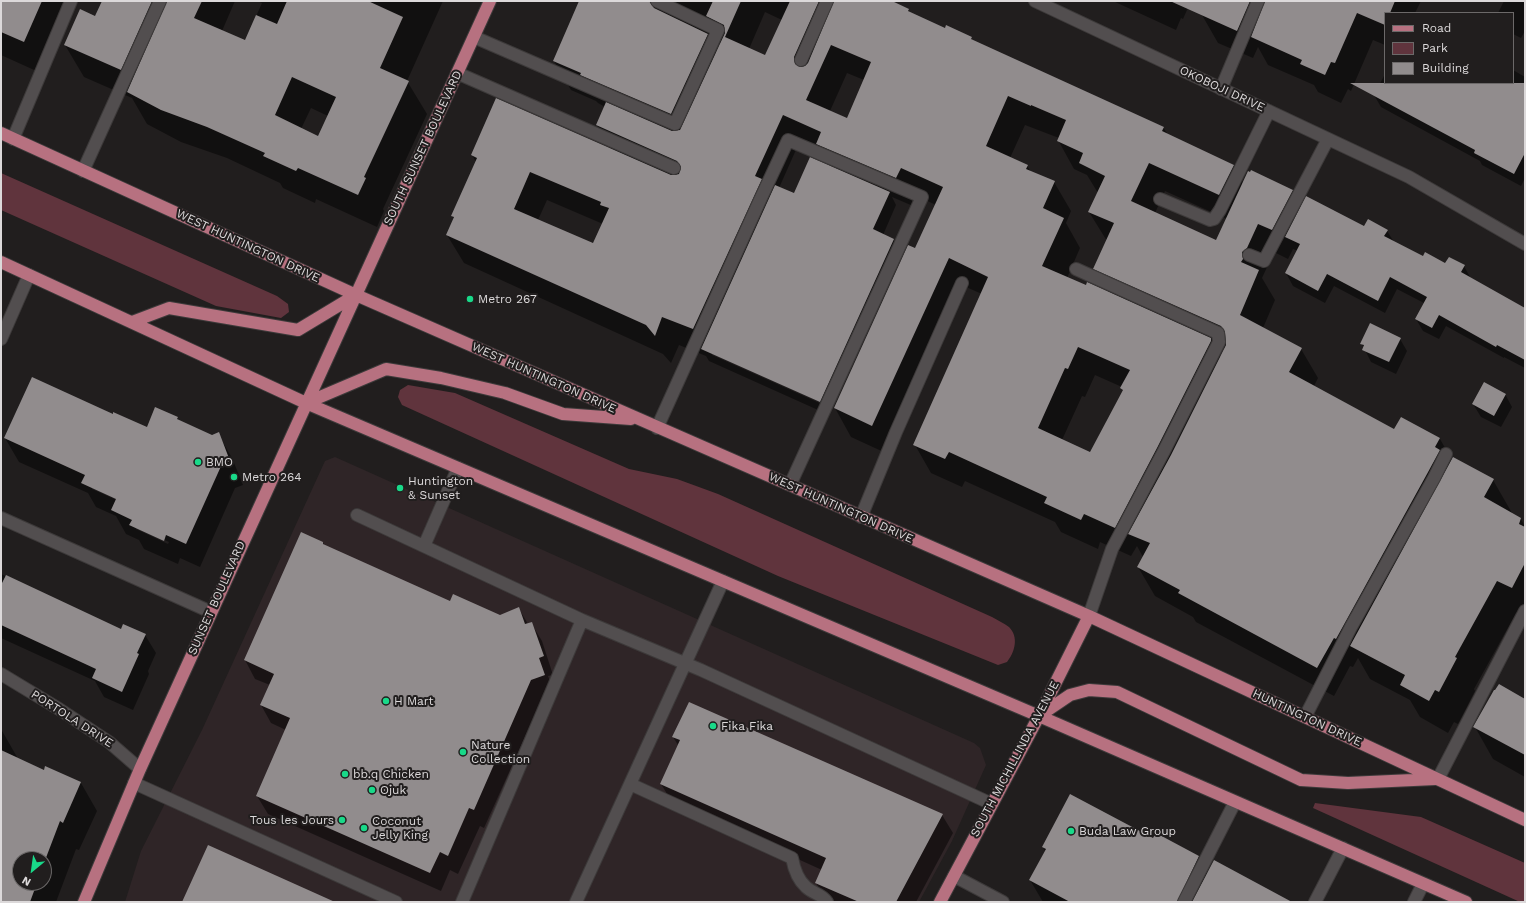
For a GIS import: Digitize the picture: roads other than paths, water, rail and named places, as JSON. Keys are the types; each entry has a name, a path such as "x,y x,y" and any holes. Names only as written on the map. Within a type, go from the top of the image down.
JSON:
{"main road":[{"name":"SOUTH SUNSET BOULEVARD","path":"356,295 490,1"},
{"name":"WEST HUNTINGTON DRIVE","path":"1,134 356,295 1089,616"},
{"path":"1,262 306,403 1039,716 1466,902"},
{"path":"132,322 169,308 298,330 356,295"},
{"name":"SUNSET BOULEVARD","path":"84,902 140,769 356,295"},
{"path":"306,403 386,369 441,378 505,394 563,414 640,420"},
{"name":"SOUTH MICHILLINDA AVENUE","path":"940,902 1039,716 1089,616"},
{"name":"HUNTINGTON DRIVE","path":"1089,616 1525,820"},
{"path":"1039,716 1070,695 1089,690 1117,692 1301,780 1348,782 1438,779"}],"street":[{"path":"14,139 71,1"},
{"path":"83,171 160,1"},
{"path":"474,37 675,124 718,30 657,1"},
{"path":"801,60 827,1"},
{"name":"OKOBOJI DRIVE","path":"1035,1 1409,177 1525,244"},
{"path":"1221,89 1258,1"},
{"path":"457,73 674,168"},
{"path":"1160,199 1210,220 1214,219 1220,210 1269,111"},
{"path":"1249,254 1264,262 1328,139"},
{"path":"658,428 788,140 922,197 790,485"},
{"path":"1076,269 1218,333 1219,342 1112,549 1089,616"},
{"path":"1,339 29,275"},
{"path":"861,517 896,432 962,283"},
{"path":"1305,717 1351,627 1446,454"},
{"path":"424,546 458,468"},
{"path":"357,515 582,620 686,663 992,804"},
{"path":"1,518 211,612"},
{"path":"576,902 723,581"},
{"path":"1438,779 1525,611"},
{"path":"462,902 582,620"},
{"name":"PORTOLA DRIVE","path":"1,674 59,709 109,742 140,769"},
{"path":"134,783 396,902"},
{"path":"630,784 792,858 796,874 806,888 824,897 827,902"},
{"path":"1184,902 1235,802"},
{"path":"1315,902 1343,848"},
{"path":"954,876 1003,902"},
{"path":"1414,902 1423,884"}],"place":[{"name":"Metro 267","path":"470,299"},
{"name":"BMO","path":"198,462"},
{"name":"Metro 264","path":"234,477"},
{"name":"Huntington & Sunset","path":"400,488"},
{"name":"H Mart","path":"386,701"},
{"name":"Fika Fika","path":"713,726"},
{"name":"Nature Collection","path":"463,752"},
{"name":"bb.q Chicken","path":"345,774"},
{"name":"Ojuk","path":"372,790"},
{"name":"Tous les Jours","path":"342,820"},
{"name":"Coconut Jelly King","path":"364,828"},
{"name":"Buda Law Group","path":"1071,831"}]}
